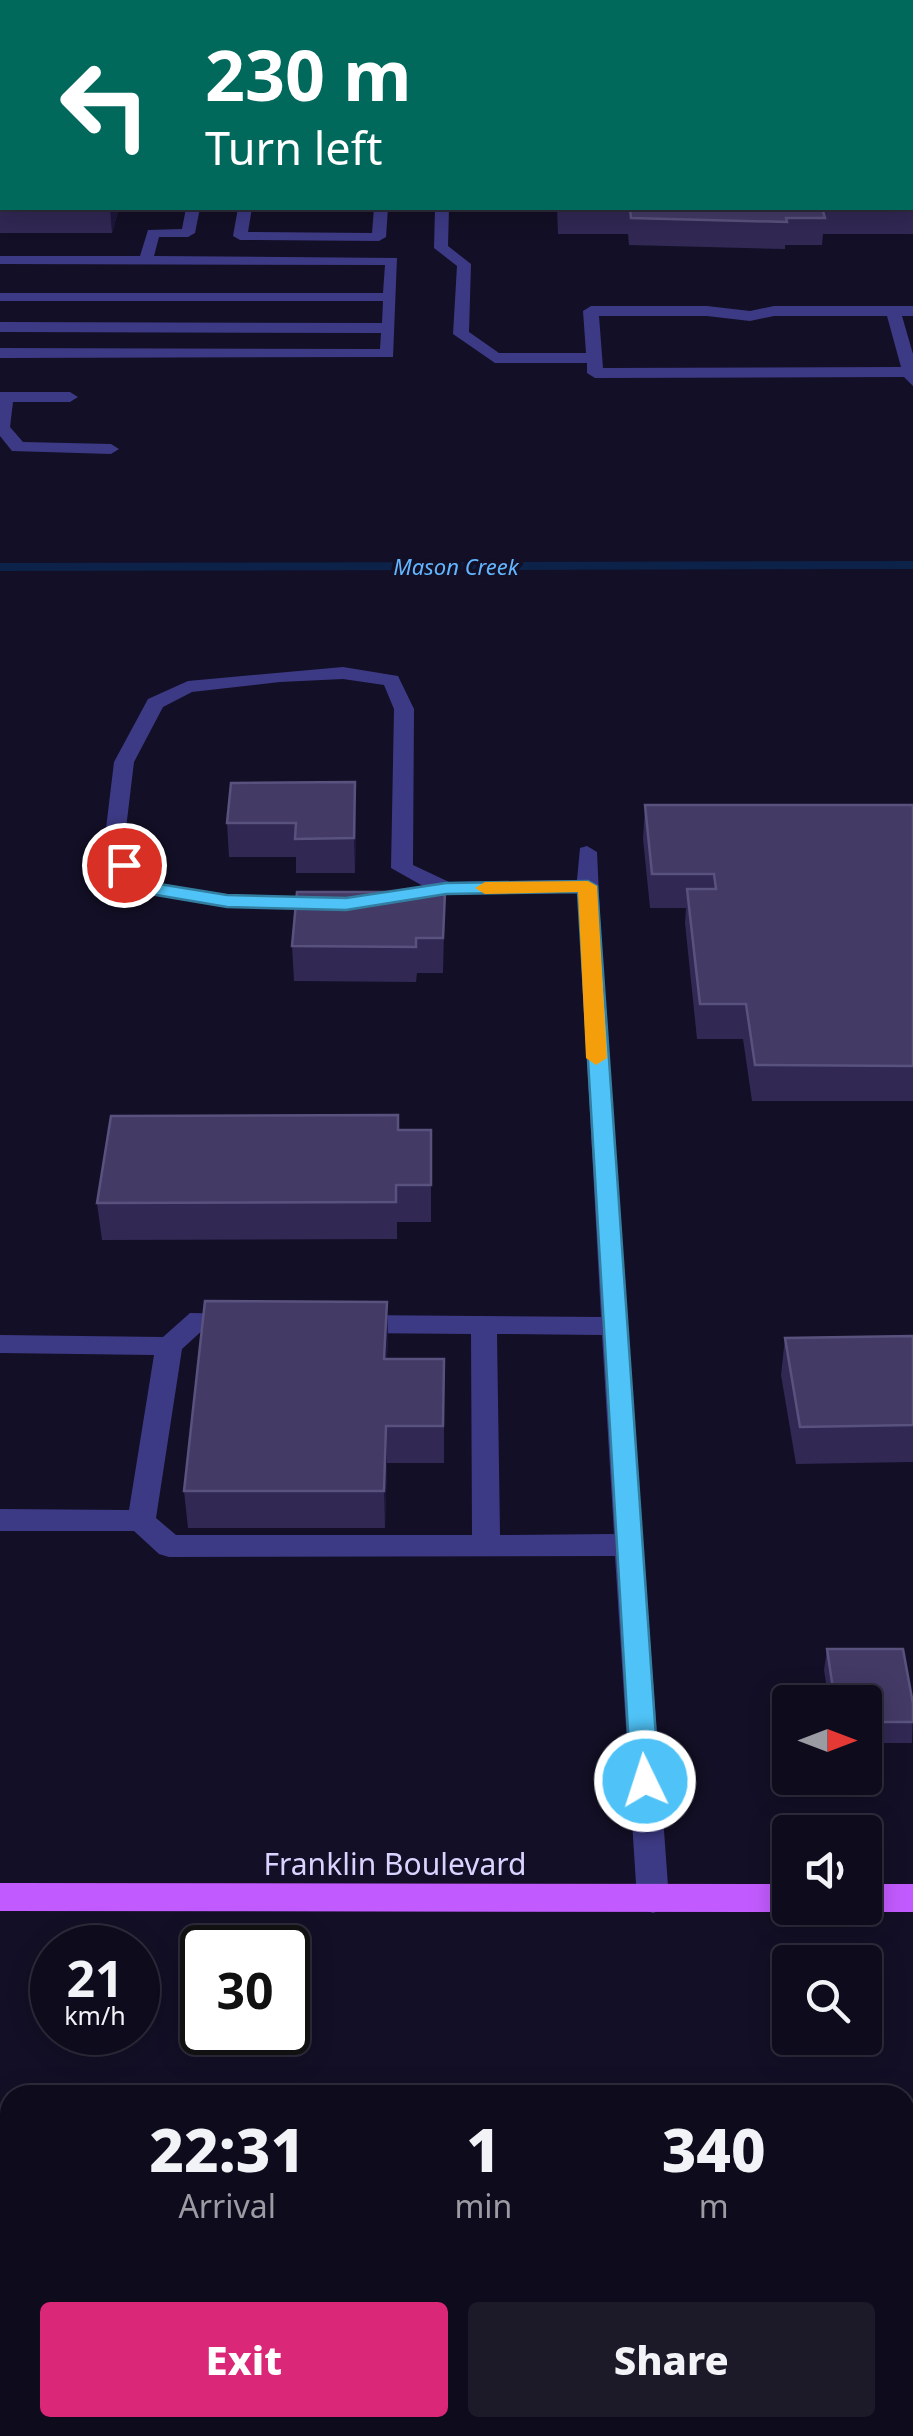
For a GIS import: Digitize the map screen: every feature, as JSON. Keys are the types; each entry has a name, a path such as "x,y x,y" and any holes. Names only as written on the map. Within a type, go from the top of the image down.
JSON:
{"main road":[{"name":"Franklin Boulevard","path":"0,1897 772,1898"},
{"path":"882,1898 913,1898"}],"street":[{"path":"146,260 153,233 188,233 194,210"},
{"path":"245,210 240,236 348,237 380,237 381,210"},
{"path":"442,210 442,248 464,264 461,334 495,358 594,358"},
{"path":"0,260 392,262 388,354 0,353"},
{"path":"0,297 390,298"},
{"path":"893,311 912,375 595,373 590,311 708,311 750,316 774,311 893,311 913,311"},
{"path":"0,327 389,328"},
{"path":"70,397 3,397 2,428 18,447 111,449"},
{"path":"446,888 402,868 404,709 392,680 343,673 188,687 155,702 124,762 114,844 134,886 227,901 354,903 446,888 588,886"},
{"path":"586,852 653,1899"},
{"path":"142,1521 170,1346 200,1319 255,1321"},
{"path":"330,1324 614,1326"},
{"path":"484,1325 486,1546"},
{"path":"0,1344 170,1346"},
{"path":"0,1520 142,1521 168,1546 629,1545"}],"building":[{"path":"630,210 823,210 825,218 786,218 787,222 631,218"},
{"path":"355,782 354,838 295,839 296,823 227,823 231,783"},
{"path":"645,805 913,805 913,1066 755,1065 746,1004 700,1004 687,889 716,889 714,874 652,874"},
{"path":"297,892 445,892 443,938 416,938 416,947 292,946"},
{"path":"398,1115 398,1130 431,1130 431,1185 396,1185 396,1202 97,1203 111,1116"},
{"path":"205,1301 387,1302 384,1359 444,1359 443,1426 386,1426 384,1491 184,1491"},
{"path":"913,1336 913,1425 800,1427 785,1338"},
{"path":"827,1649 903,1649 913,1722 882,1722 882,1685 832,1685"}],"waterway":[{"name":"Mason Creek","path":"0,567 913,565"}],"slow traffic":[{"path":"485,888 588,886 596,1058"}],"route":[{"path":"124,865 134,886 227,901 346,904 446,888 588,886 594,1033 645,1781"}]}
